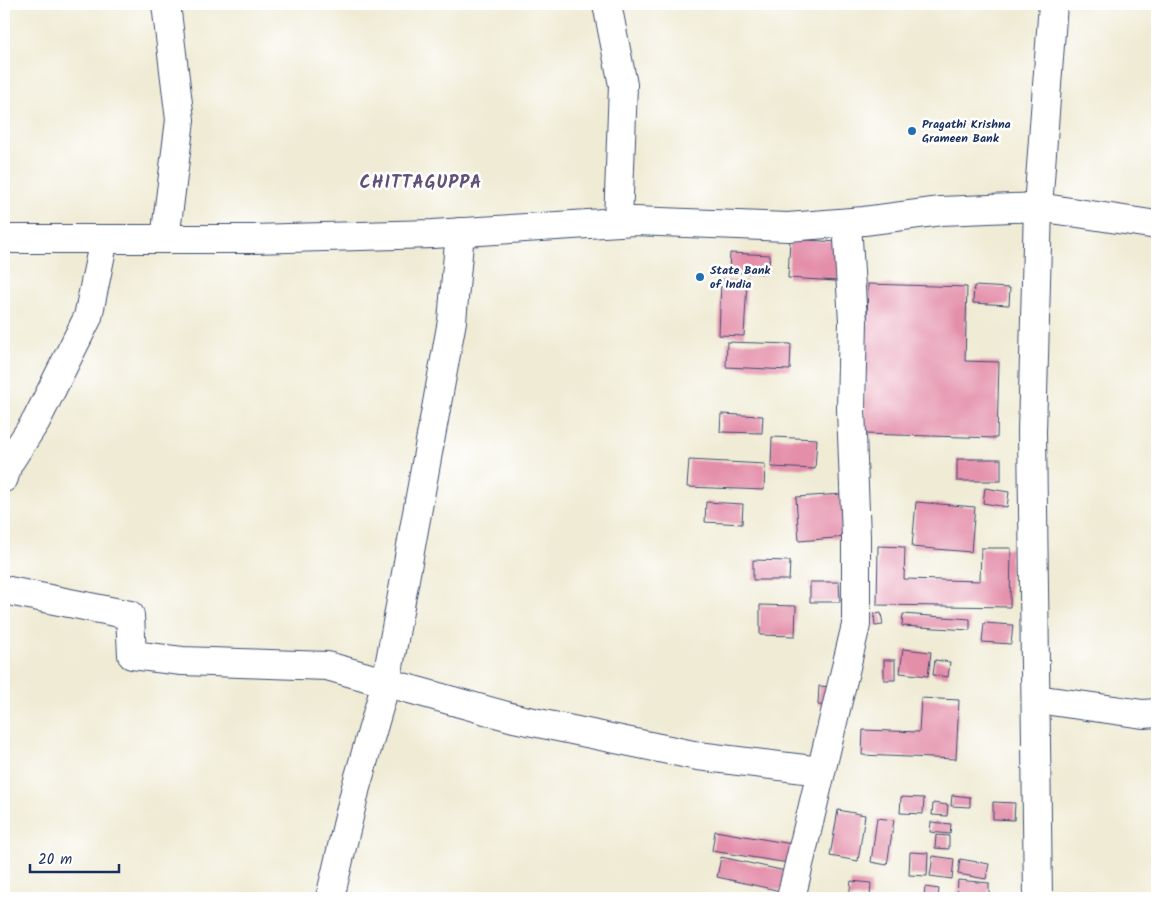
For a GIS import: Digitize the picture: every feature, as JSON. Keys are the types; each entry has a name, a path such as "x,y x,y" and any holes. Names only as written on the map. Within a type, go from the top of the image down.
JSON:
{"street":[{"path":"165,239 180,120 166,4"},
{"path":"607,4 623,85 618,222"},
{"path":"1038,898 1032,432 1038,207 1054,4"},
{"path":"4,239 262,238 460,232 618,222 788,227 847,223 941,211 1038,207 1157,225"},
{"path":"791,898 856,625 856,537 851,409 853,321 847,223"},
{"path":"330,898 356,788 386,683 452,322 460,232"},
{"path":"4,478 8,464 36,421 88,317 104,239"},
{"path":"4,590 130,615 132,655 182,661 327,666 514,718 698,756 821,771"},
{"path":"1036,699 1143,714 1157,713"}],"building":[{"path":"790,239 838,242 837,281 788,278"},
{"path":"730,253 770,255 768,274 729,272"},
{"path":"721,280 747,281 744,336 719,335"},
{"path":"868,284 967,287 965,361 999,362 997,438 864,434"},
{"path":"974,286 1010,288 1009,305 973,303"},
{"path":"727,342 791,344 790,370 726,367"},
{"path":"721,414 763,416 762,433 720,432"},
{"path":"772,437 817,439 815,469 771,467"},
{"path":"957,459 1001,459 1001,481 957,481"},
{"path":"689,460 765,464 764,490 687,487"},
{"path":"985,488 1009,492 1007,507 983,503"},
{"path":"843,494 846,537 799,541 796,497"},
{"path":"706,502 743,504 742,524 705,522"},
{"path":"916,502 975,507 971,552 912,547"},
{"path":"878,546 905,547 904,579 980,581 981,548 1011,548 1010,607 877,605"},
{"path":"753,560 790,561 789,580 753,580"},
{"path":"810,582 839,582 840,602 810,602"},
{"path":"760,605 796,606 795,636 760,635"},
{"path":"881,613 883,625 875,626 874,614"},
{"path":"903,614 970,619 970,630 902,626"},
{"path":"984,623 1013,625 1011,644 982,642"},
{"path":"903,649 931,652 928,676 900,673"},
{"path":"884,660 895,660 895,680 884,680"},
{"path":"935,660 950,662 948,677 933,675"},
{"path":"819,686 834,687 833,706 818,705"},
{"path":"921,698 959,700 956,759 862,755 863,730 919,732"},
{"path":"952,795 970,797 970,807 951,806"},
{"path":"901,797 924,798 923,814 900,813"},
{"path":"993,802 1015,803 1014,820 993,819"},
{"path":"933,803 948,805 947,816 932,815"},
{"path":"838,810 865,815 858,861 830,856"},
{"path":"877,818 894,820 887,865 871,862"},
{"path":"931,822 951,824 950,834 930,832"},
{"path":"715,831 798,845 795,864 712,851"},
{"path":"936,835 949,836 949,849 935,848"},
{"path":"910,852 928,853 927,876 909,875"},
{"path":"933,856 954,859 952,879 930,876"},
{"path":"721,857 795,873 790,893 717,877"},
{"path":"960,859 989,864 986,879 958,874"},
{"path":"958,880 989,883 989,898 957,896"},
{"path":"851,881 871,883 870,898 849,898"},
{"path":"925,887 939,889 938,898 924,898"}],"place":[{"name":"Pragathi Krishna Grameen Bank","path":"912,131"},
{"name":"State Bank of India","path":"700,277"}],"district":[{"name":"CHITTAGUPPA","path":"421,183"}]}
